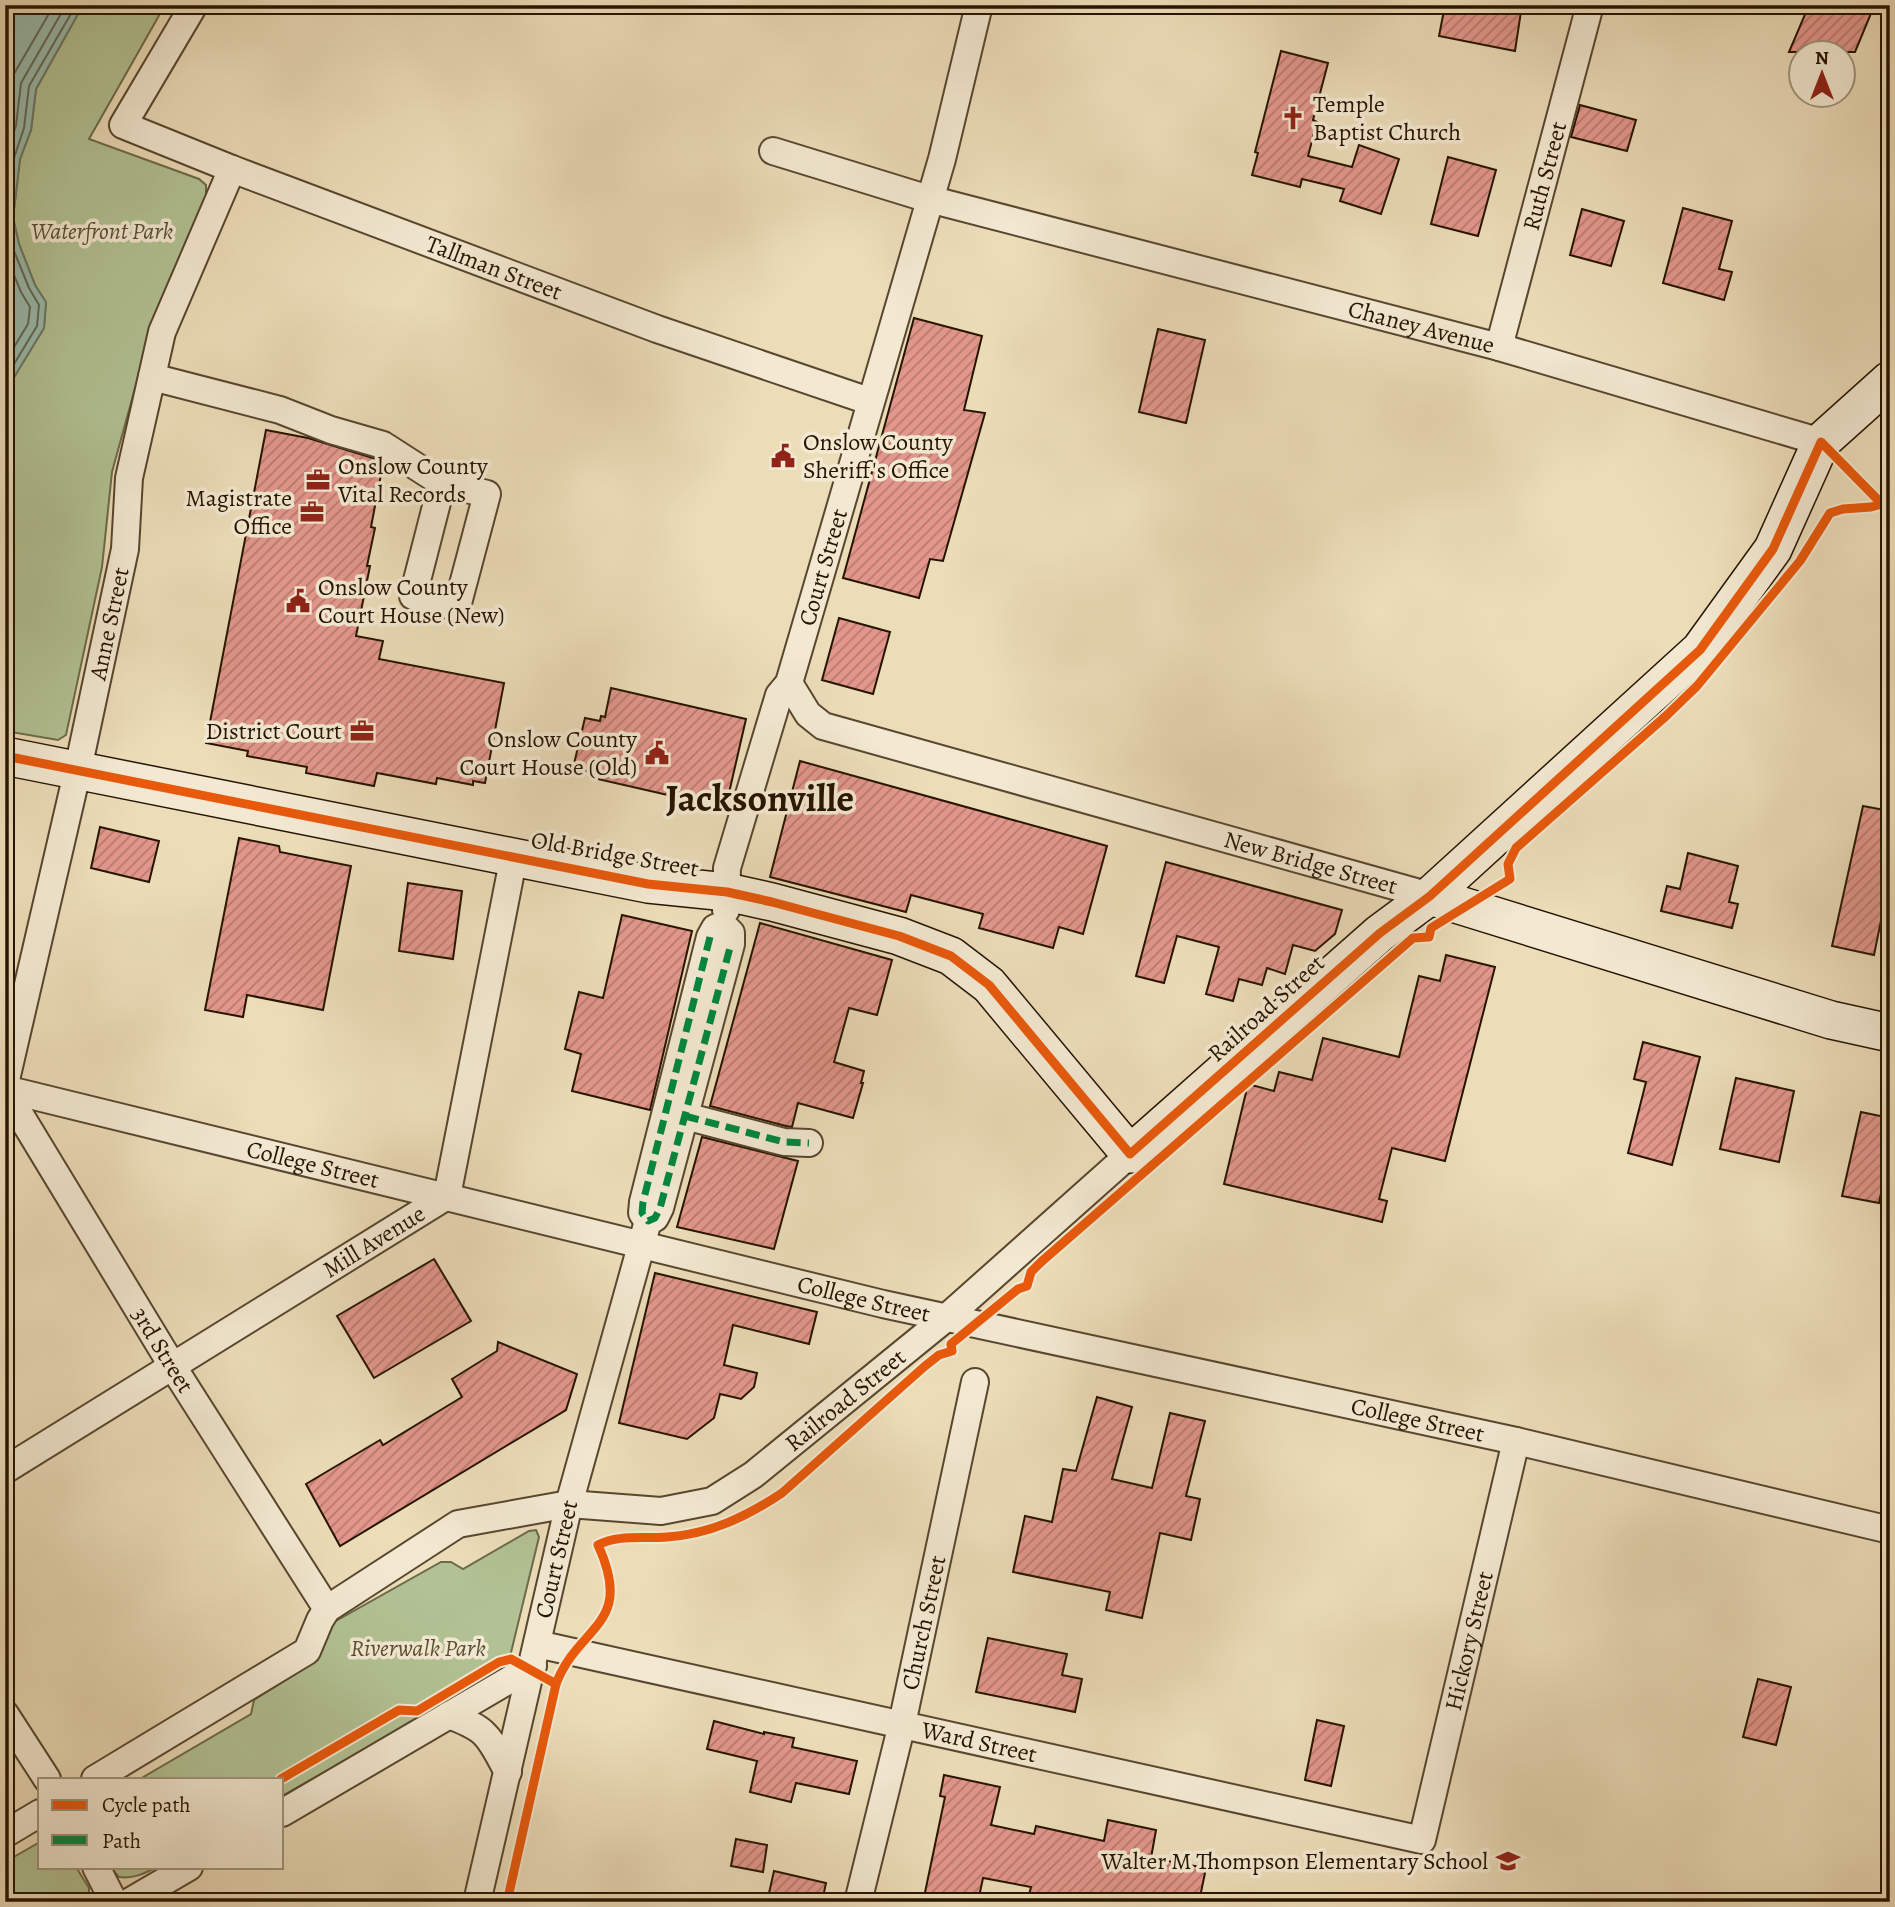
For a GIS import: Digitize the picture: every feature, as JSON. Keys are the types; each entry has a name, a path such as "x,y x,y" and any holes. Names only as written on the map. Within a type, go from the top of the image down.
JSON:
{"main road":[{"path":"1821,442 1890,380"},
{"name":"Railroad Street","path":"1130,1154 1380,933 1430,896 1700,650 1773,549 1821,442"},
{"name":"Old Bridge Street","path":"5,756 648,884 725,909 772,902 900,936 951,956 989,985 1130,1154"},
{"name":"New Bridge Street","path":"1430,896 1831,1020 1890,1034"}],"street":[{"name":"Tallman Street","path":"194,5 123,125 232,169 657,329 869,401"},
{"name":"Court Street","path":"477,1902 569,1504 645,1232 660,1208 731,944 725,909 727,868 779,695 789,683 869,401 942,159 979,5"},
{"name":"Ruth Street","path":"1499,348 1590,5"},
{"name":"Chaney Avenue","path":"773,151 929,200 1499,348 1821,442"},
{"name":"Anne Street","path":"5,1088 125,549 129,478 162,332 232,169"},
{"path":"152,377 279,410 331,430 383,445 442,483"},
{"name":"New Bridge Street","path":"789,683 807,714 823,726 1430,896"},
{"name":"Mill Avenue","path":"5,1469 447,1196 514,856"},
{"name":"Court Street","path":"645,1232 642,1202 710,937 725,909"},
{"name":"College Street","path":"5,1088 447,1196 645,1232 946,1318 1516,1441 1890,1530"},
{"name":"3rd Street","path":"5,1088 173,1367 327,1609"},
{"path":"685,1116 784,1142 809,1143"},
{"name":"Railroad Street","path":"327,1609 458,1524 569,1504 661,1511 712,1501 753,1475 946,1318 1130,1154"},
{"name":"Church Street","path":"859,1902 902,1724 975,1382"},
{"name":"Hickory Street","path":"1422,1840 1516,1441"},
{"path":"97,1778 307,1651 327,1609"},
{"path":"284,1811 449,1715 535,1655"},
{"name":"Ward Street","path":"535,1655 902,1724 1422,1840"},
{"path":"5,1714 46,1778"},
{"path":"449,1715 480,1728 508,1772"},
{"path":"5,1835 38,1814"},
{"path":"97,1868 114,1902"},
{"path":"129,1902 187,1868"}],"green space":[{"name":"Waterfront Park","path":"83,5 165,5 89,139 199,179 206,185 206,196 156,312 112,472 102,567 66,735 58,740 5,731 5,392 44,328 46,303 35,285 19,244 13,218 20,159 31,130 36,89"},
{"name":"Riverwalk Park","path":"536,1530 539,1537 507,1669 284,1795 284,1778 142,1778 251,1714 254,1700 306,1667 327,1626 441,1562 451,1562 463,1569 529,1531"},
{"path":"38,1843 38,1868 77,1868 89,1888 89,1902 5,1902 5,1862"},
{"path":"111,1868 155,1868 138,1875 119,1877"}],"water":[{"path":"5,5 83,5 36,89 31,130 20,159 13,218 19,244 35,285 46,302 44,328 5,392"}],"building":[{"path":"1445,5 1522,5 1515,51 1439,36"},
{"path":"1809,5 1859,5 1872,11 1856,50 1856,38 1795,38"},
{"name":"Temple Baptist Church","path":"1281,51 1328,63 1313,120 1317,122 1308,156 1352,167 1359,145 1399,159 1381,214 1340,201 1344,189 1302,179 1300,187 1252,175 1258,153 1255,152"},
{"path":"1580,105 1636,120 1627,151 1571,137"},
{"path":"1448,157 1496,170 1478,236 1431,224"},
{"path":"1683,208 1732,221 1719,269 1732,272 1724,300 1663,283"},
{"path":"1582,209 1624,221 1611,266 1570,255"},
{"path":"914,318 982,336 964,410 985,413 943,561 930,559 919,598 843,578"},
{"path":"1158,329 1205,340 1186,423 1139,412"},
{"name":"Onslow County Court House (New)","path":"266,430 308,438 376,459 383,464 371,527 375,528 367,566 370,566 356,636 383,641 379,659 504,683 485,783 473,781 473,785 437,778 436,784 377,773 374,786 306,773 307,767 247,756 248,751 206,743"},
{"path":"839,618 890,632 873,694 822,680"},
{"name":"Onslow County Court House (Old)","path":"611,688 746,719 726,806 589,777 590,772 573,768 585,718 600,721 601,716 605,717"},
{"path":"800,761 1107,846 1083,934 1059,927 1053,948 979,928 983,914 911,895 906,912 770,877"},
{"path":"1863,806 1890,811 1890,907 1884,906 1874,955 1832,946"},
{"path":"100,827 159,841 149,882 91,868"},
{"path":"239,838 279,846 280,852 351,866 323,1010 247,995 243,1017 205,1010"},
{"path":"1688,853 1738,866 1729,902 1738,904 1732,928 1661,911 1667,886 1680,889"},
{"path":"1166,862 1342,910 1335,934 1315,951 1293,945 1285,974 1267,968 1262,985 1239,979 1233,1001 1206,994 1219,947 1177,936 1164,983 1136,976"},
{"path":"408,883 462,891 453,959 399,951"},
{"path":"622,915 692,931 650,1110 572,1091 581,1054 565,1049 579,992 603,998"},
{"path":"760,923 892,960 877,1015 849,1008 834,1062 864,1071 853,1118 798,1103 792,1127 710,1106"},
{"path":"1446,955 1495,967 1445,1161 1392,1148 1379,1199 1387,1201 1382,1222 1224,1184 1248,1084 1274,1091 1279,1072 1312,1080 1323,1038 1399,1057 1419,976 1440,981"},
{"path":"1643,1042 1700,1057 1672,1165 1628,1153 1646,1082 1634,1079"},
{"path":"1736,1078 1794,1091 1779,1162 1720,1149"},
{"path":"1861,1112 1890,1118 1890,1171 1886,1170 1879,1203 1842,1196"},
{"path":"702,1137 798,1161 774,1249 677,1227"},
{"path":"434,1259 471,1321 374,1378 337,1316"},
{"path":"655,1273 817,1312 809,1344 733,1325 724,1365 757,1373 754,1387 741,1399 720,1394 714,1418 687,1439 619,1423"},
{"path":"498,1342 577,1374 566,1410 340,1546 306,1484 380,1440 383,1445 462,1397 452,1379 497,1351"},
{"path":"1097,1397 1132,1407 1112,1479 1152,1488 1170,1413 1205,1421 1186,1496 1200,1499 1191,1540 1160,1533 1142,1618 1106,1610 1110,1592 1013,1572 1025,1516 1052,1522 1063,1469 1076,1471"},
{"path":"988,1638 1067,1654 1062,1675 1082,1679 1075,1712 976,1692"},
{"path":"1758,1679 1791,1687 1776,1745 1743,1737"},
{"path":"1317,1720 1344,1726 1331,1786 1305,1780"},
{"path":"714,1721 764,1734 794,1738 792,1747 857,1761 849,1794 796,1783 791,1802 750,1792 757,1761 707,1749"},
{"path":"944,1775 1000,1787 991,1825 1034,1834 1036,1826 1104,1841 1108,1820 1156,1830 1151,1858 1206,1868 1199,1902 1059,1902 1029,1895 1031,1887 983,1878 978,1902 923,1902 945,1797 940,1796"},
{"path":"736,1839 767,1845 763,1872 731,1866"},
{"path":"774,1871 826,1883 822,1902 767,1902"}],"marked path":[{"path":"710,937 643,1202 642,1213 648,1221 655,1218 660,1208 731,944"},
{"path":"685,1116 784,1142 809,1143"}],"cycle path":[{"path":"5,756 648,884 727,892 899,936 951,956 989,985 1130,1154 1380,933 1430,896 1700,650 1773,549 1821,442 1882,504"},
{"path":"507,1902 556,1684 566,1664 600,1622 607,1609 610,1592 608,1572 598,1545 614,1539 667,1537 713,1528 755,1510 782,1493 925,1366 939,1355 952,1351 951,1344 1018,1289 1027,1286 1031,1272 1041,1262 1413,938 1429,937 1431,928 1510,879 1508,864 1516,848 1697,686 1800,561 1830,513 1871,507 1882,504 1887,499"},
{"path":"283,1778 399,1710 417,1711 499,1662 511,1659 556,1684"}],"place":[{"name":"Temple Baptist Church","path":"1293,118"},
{"name":"Onslow County Sheriff's Office","path":"783,456"},
{"name":"Onslow County Vital Records","path":"318,480"},
{"name":"Magistrate Office","path":"312,512"},
{"name":"Onslow County Court House (New)","path":"298,601"},
{"name":"District Court","path":"362,731"},
{"name":"Onslow County Court House (Old)","path":"657,753"},
{"name":"Walter M Thompson Elementary School","path":"1508,1861"}],"district":[{"name":"Jacksonville","path":"760,798"}]}
